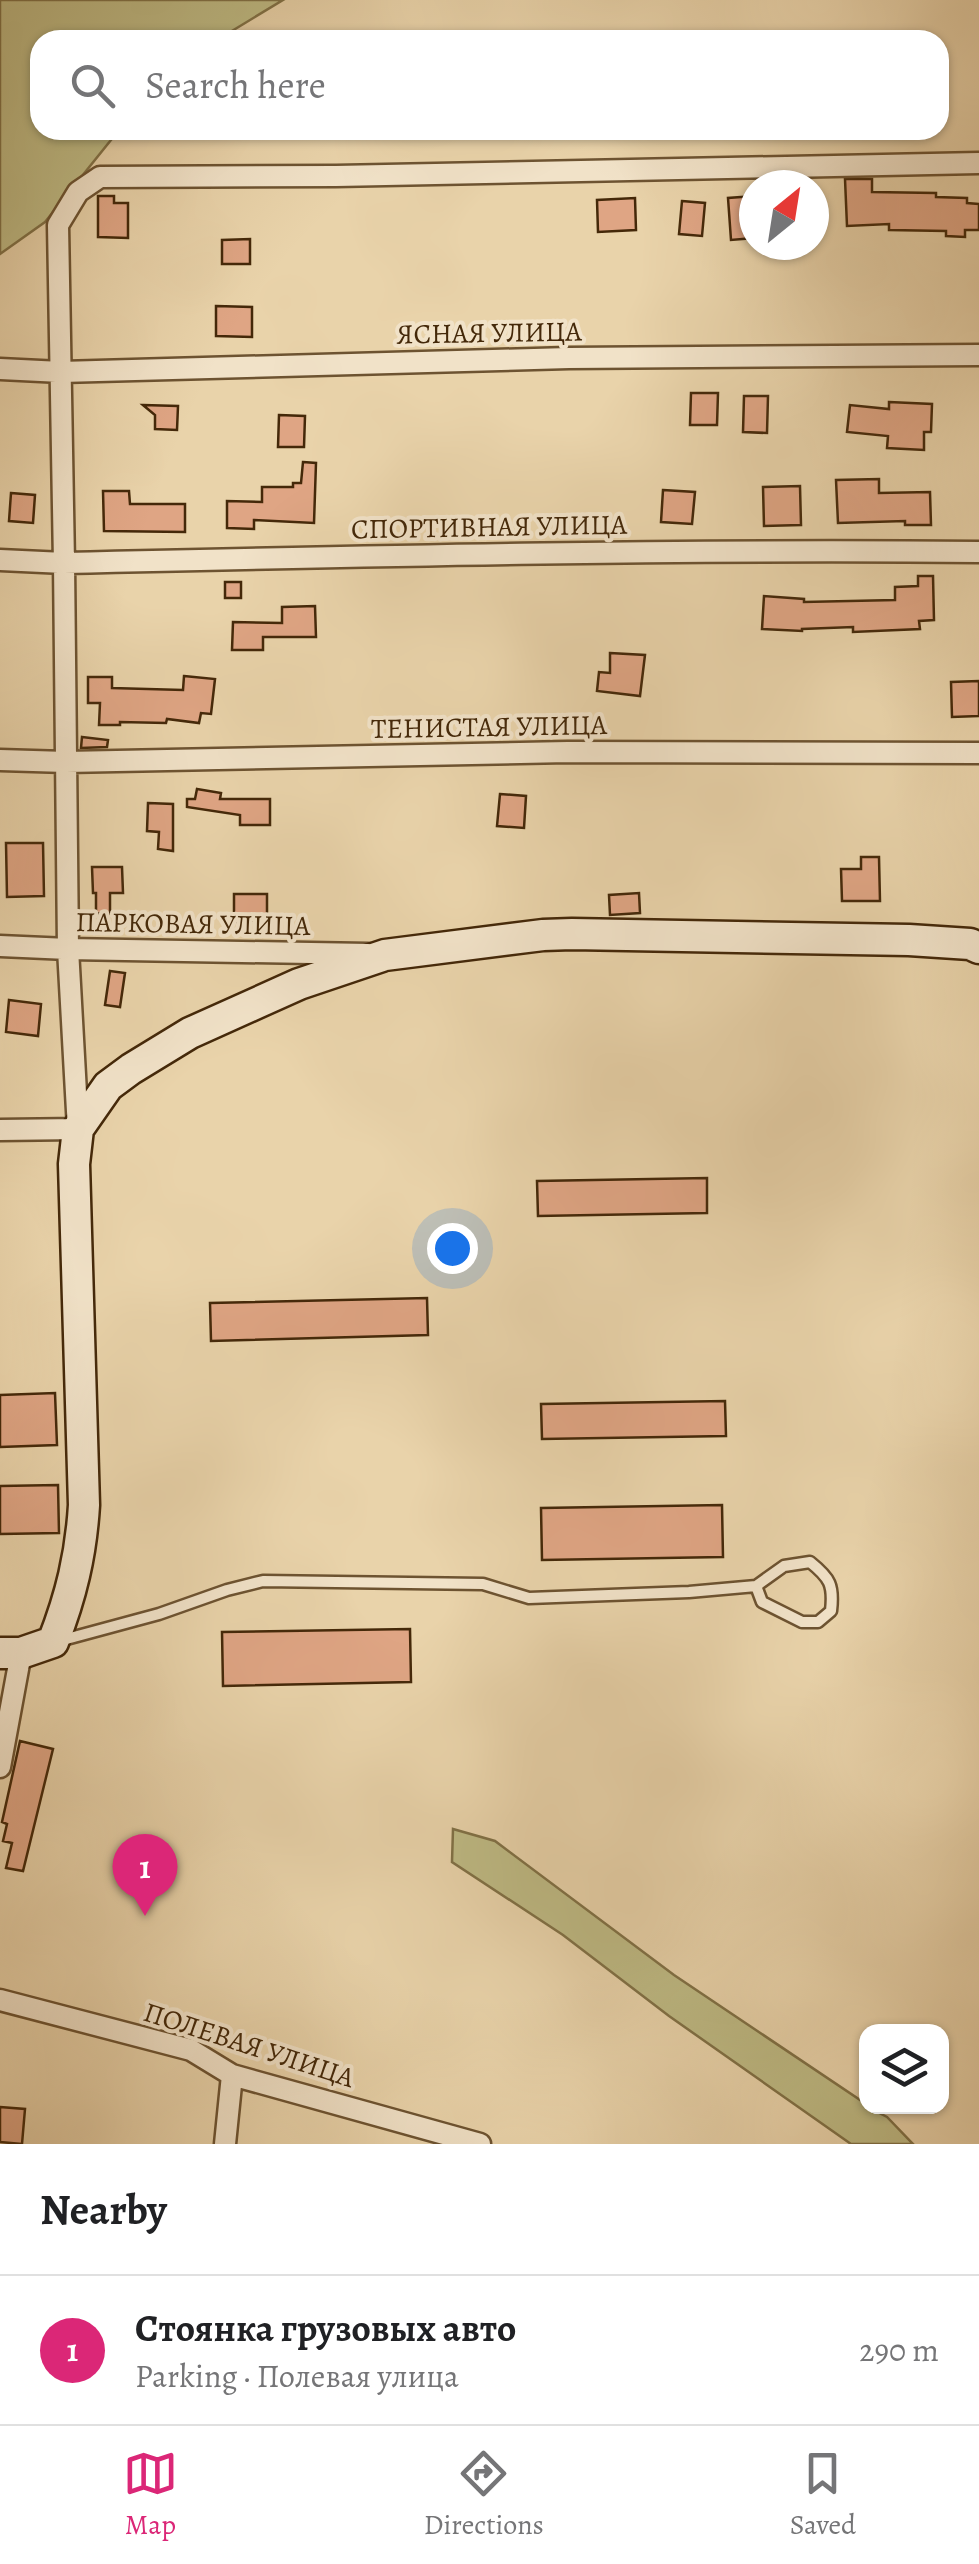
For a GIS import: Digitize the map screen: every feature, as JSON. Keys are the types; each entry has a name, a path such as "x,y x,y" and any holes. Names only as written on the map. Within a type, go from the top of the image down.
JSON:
{"street":[{"path":"0,1767 11,1653 53,1642 82,1544 84,1505 74,1181 78,1129 68,949 58,225 78,192 100,177 355,176 979,163"},
{"name":"ЯСНАЯ УЛИЦА","path":"0,369 61,372 569,358 979,355"},
{"name":"СПОРТИВНАЯ УЛИЦА","path":"0,560 64,563 566,552 979,552"},
{"name":"ТЕНИСТАЯ УЛИЦА","path":"0,760 587,752 979,753"},
{"path":"78,1129 108,1086 130,1068 190,1033 299,984 385,954 543,934 909,940 976,946"},
{"name":"ПАРКОВАЯ УЛИЦА","path":"0,946 385,954"},
{"path":"0,1130 78,1129"},
{"name":"ПОЛЕВАЯ УЛИЦА","path":"0,2000 191,2050 232,2075 480,2144"},
{"path":"225,2144 232,2075"}],"lane":[{"path":"53,1642 263,1581 483,1584 528,1598 756,1586 784,1566 810,1562 828,1576 833,1594 831,1611 818,1622 802,1622 762,1602 756,1586"}],"shaded area":[{"path":"0,0 283,0 234,30 30,30 30,140 111,140 45,222 0,254"},
{"path":"453,1829 495,1841 674,1975 859,2099 859,2114 887,2117 913,2144 851,2144 669,2016 563,1935 452,1862"}],"building":[{"path":"845,179 872,179 872,192 936,193 936,197 967,198 967,203 979,204 979,230 965,230 965,237 946,236 946,231 889,230 889,224 847,226"},
{"path":"98,196 114,196 114,203 128,203 128,238 98,237"},
{"path":"739,197 739,239 731,240 728,198"},
{"path":"635,198 636,230 598,232 597,200"},
{"path":"682,201 705,203 702,236 679,234"},
{"path":"250,239 250,264 222,264 222,240"},
{"path":"216,306 252,307 252,337 216,336"},
{"path":"691,393 718,393 717,425 690,425"},
{"path":"744,396 768,396 767,433 743,432"},
{"path":"889,402 932,404 931,432 924,432 924,450 887,448 888,436 847,432 850,405 889,409"},
{"path":"143,405 178,406 177,430 155,429 155,415"},
{"path":"279,415 305,416 304,447 278,447"},
{"path":"303,462 316,463 314,523 254,520 254,529 227,528 227,501 262,502 262,487 293,487 293,483 301,483"},
{"path":"879,479 879,493 930,492 931,525 905,525 905,521 838,523 836,480"},
{"path":"800,486 801,525 764,526 763,487"},
{"path":"663,490 695,492 692,524 661,522"},
{"path":"103,491 129,491 130,504 185,504 185,532 104,531"},
{"path":"11,493 35,495 33,523 9,521"},
{"path":"918,576 933,576 934,620 919,621 920,629 762,629 764,596 804,602 895,600 895,587 918,586"},
{"path":"225,582 241,582 241,598 225,598"},
{"path":"315,606 316,637 263,637 263,650 232,650 233,622 282,623 282,607"},
{"path":"610,653 645,655 640,696 597,691 599,672 610,673"},
{"path":"184,676 215,679 211,714 201,713 199,723 167,719 166,723 99,725 100,703 88,703 88,677 112,677 112,688 183,690"},
{"path":"979,681 979,716 952,717 951,682"},
{"path":"82,737 108,740 107,747 81,748"},
{"path":"197,789 221,793 220,799 270,799 270,825 240,825 240,815 187,807 187,799 195,799"},
{"path":"500,794 526,796 524,828 497,826"},
{"path":"148,803 173,804 173,851 158,849 159,832 147,831"},
{"path":"6,843 43,843 44,896 7,897"},
{"path":"861,857 879,857 880,901 842,901 841,869 861,869"},
{"path":"92,867 122,867 123,893 110,893 110,914 96,913"},
{"path":"639,893 640,913 610,915 609,895"},
{"path":"234,894 267,894 267,922 234,922"},
{"path":"110,971 125,973 120,1007 105,1005"},
{"path":"9,1000 41,1004 38,1036 6,1032"},
{"path":"707,1178 707,1213 538,1216 537,1181"},
{"path":"427,1298 428,1335 211,1341 210,1303"},
{"path":"55,1393 57,1445 0,1447 0,1395"},
{"path":"725,1401 726,1436 542,1439 541,1404"},
{"path":"58,1485 59,1533 0,1534 0,1486"},
{"path":"722,1505 723,1557 542,1560 541,1508"},
{"path":"410,1629 411,1682 223,1686 222,1632"},
{"path":"20,1741 53,1749 23,1871 6,1868 12,1843 3,1841 7,1824 2,1822"},
{"path":"0,2107 25,2109 22,2144 0,2142"}],"place":[{"name":"Стоянка грузовых авто","path":"145,1916"}]}
